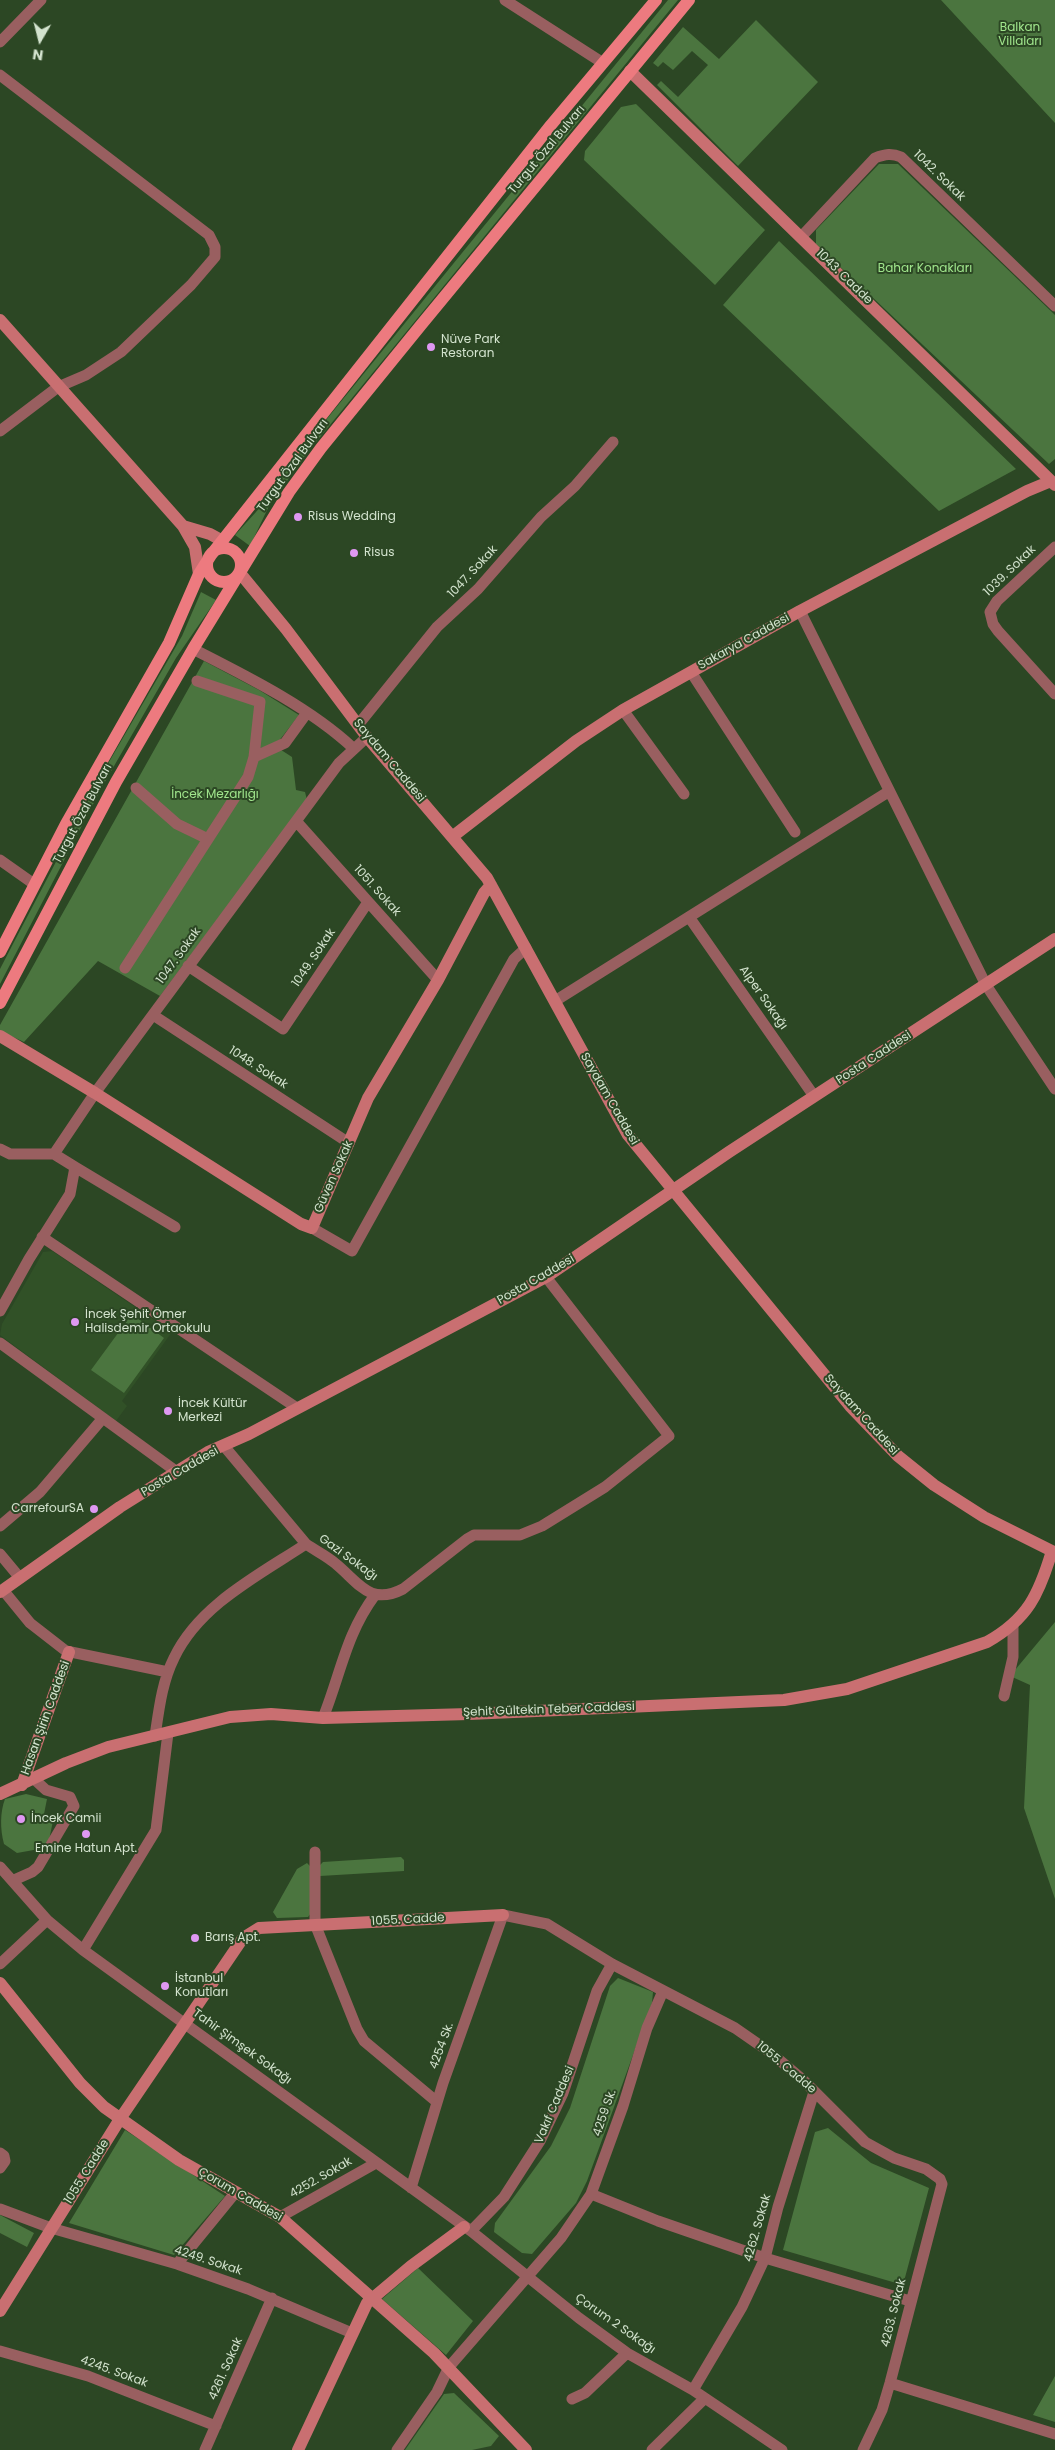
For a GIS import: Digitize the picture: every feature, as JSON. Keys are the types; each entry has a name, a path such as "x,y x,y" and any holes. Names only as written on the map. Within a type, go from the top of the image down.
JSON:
{"main road":[{"name":"Turgut Özal Bulvarı","path":"0,952 95,771 169,643 210,555 603,63 656,0"},
{"name":"Turgut Özal Bulvarı","path":"0,1003 116,782 193,649 289,492 321,448 689,0"},
{"path":"220,549 232,550 241,562 240,573 232,581 221,582 216,580 208,572 210,555 220,549"}],"street":[{"path":"0,42 41,0"},
{"path":"505,0 603,63"},
{"name":"1043. Cadde","path":"630,71 1054,482"},
{"path":"0,75 209,235 214,247 215,257 191,284 131,343 99,368 58,387 0,431"},
{"name":"1042. Sokak","path":"802,236 875,158 883,155 896,155 1055,306"},
{"path":"0,320 183,526 195,547 200,574"},
{"name":"1047. Sokak","path":"358,725 438,627 478,589 541,517 575,486 613,442"},
{"name":"Sakarya Caddesi","path":"452,836 576,741 623,710 943,534 1027,491 1054,482"},
{"path":"183,526 210,534 221,540"},
{"name":"1039. Sokak","path":"1055,547 996,601 990,612 998,631 1055,694"},
{"name":"Saydam Caddesi","path":"240,573 286,629 366,737 452,836 491,885 556,1001 624,1129 641,1153 850,1406 887,1446 915,1470 958,1502 1007,1530 1053,1552"},
{"path":"800,611 888,792 986,985 1055,1089"},
{"name":"Saydam Caddesi","path":"193,649 247,678 306,714 342,738 353,748"},
{"path":"692,672 795,832"},
{"path":"125,968 248,777 254,757 260,702 197,681"},
{"path":"623,710 684,794"},
{"path":"254,757 285,743 306,714"},
{"name":"1047. Sokak","path":"54,1154 94,1093 296,821 353,748 366,737"},
{"path":"136,788 177,824 208,839"},
{"path":"556,1001 888,792"},
{"name":"1051. Sokak","path":"296,821 438,980"},
{"path":"0,860 34,884"},
{"name":"Güven Sokak","path":"0,1036 301,1224 312,1228 368,1098 438,980 484,893 491,885"},
{"name":"1049. Sokak","path":"188,966 282,1029 368,902"},
{"name":"Alper Sokağı","path":"690,917 814,1096"},
{"name":"Posta Caddesi","path":"2,1591 120,1507 208,1452 224,1446 546,1277 814,1096 1055,939"},
{"path":"312,1228 352,1251 514,959 526,948"},
{"name":"1048. Sokak","path":"152,1015 349,1143"},
{"path":"0,1149 10,1154 54,1154 175,1227"},
{"path":"0,1312 42,1237 70,1194 75,1166"},
{"path":"42,1237 297,1408"},
{"name":"Gazi Sokağı","path":"83,1950 141,1858 156,1830 161,1734 160,1699 168,1672 181,1644 205,1616 244,1585 306,1544 336,1564 363,1589 387,1596 404,1589 456,1546 474,1536 520,1535 542,1526 605,1488 669,1436 546,1277"},
{"path":"0,1342 177,1472"},
{"path":"0,1526 40,1492 104,1418"},
{"path":"224,1446 306,1544"},
{"name":"Şehit Gültekin Teber Caddesi","path":"0,1794 66,1762 100,1750 230,1717 271,1714 323,1718 735,1703 814,1696 892,1675 987,1642 1013,1624 1035,1598 1053,1552"},
{"path":"0,1554 20,1578"},
{"path":"2,1591 30,1623 69,1652 168,1672"},
{"path":"323,1718 336,1685 346,1647 360,1616 376,1594"},
{"path":"1004,1696 1013,1658 1013,1624"},
{"name":"Hasan Şirin Caddesi","path":"28,1782 69,1652"},
{"path":"14,1880 32,1872 38,1867 74,1806 70,1797 28,1782"},
{"path":"315,1852 315,1924 357,2029 364,2041 437,2102"},
{"name":"Tahir Şimşek Sokağı","path":"0,1867 14,1880 46,1920 83,1950 467,2229"},
{"name":"1055. Cadde","path":"0,2311 120,2120 243,1938 259,1928 503,1915 547,1924 612,1964 722,2021 755,2042 814,2092 865,2142 894,2158 926,2169 940,2180"},
{"name":"4254 Sk.","path":"411,2188 437,2102 503,1915"},
{"path":"0,1964 46,1920"},
{"name":"Vakıf Caddesi","path":"298,2450 363,2308 371,2299 467,2229 504,2197 540,2141 563,2093 597,1991 612,1964"},
{"name":"Çorum Caddesi","path":"0,1983 86,2090 120,2120 179,2160 280,2217 449,2367 526,2450"},
{"name":"4259 Sk.","path":"397,2450 437,2392 449,2367 561,2238 591,2194 623,2106 647,2028 663,1991"},
{"name":"4262. Sokak","path":"694,2390 742,2307 765,2258 778,2207 814,2092"},
{"path":"0,2153 4,2156 5,2161 0,2168"},
{"name":"4252. Sokak","path":"280,2217 376,2163"},
{"name":"4263. Sokak","path":"863,2450 882,2410 890,2384 910,2301 942,2184 940,2180"},
{"path":"178,2264 235,2193"},
{"path":"591,2194 658,2221 765,2258 910,2301"},
{"name":"4249. Sokak","path":"0,2208 51,2228 178,2264 272,2298 352,2333"},
{"name":"Çorum 2 Sokağı","path":"467,2229 628,2353 694,2390 782,2450"},
{"name":"4261. Sokak","path":"205,2450 272,2298"},
{"name":"4245. Sokak","path":"0,2351 88,2376 216,2426"},
{"path":"572,2399 585,2393 628,2353"},
{"path":"890,2384 1055,2434"},
{"path":"652,2450 705,2398"}],"shaded area":[{"path":"52,1251 172,1332 122,1401 127,1406 116,1421 0,1335 2,1324 43,1252"}],"green space":[{"path":"668,0 678,0 307,453 269,506 250,546 235,535 256,512 304,447"},
{"name":"Balkan Villaları","path":"941,0 1055,0 1055,123"},
{"path":"756,20 818,82 738,166 657,85 661,81 678,97 708,65 692,51 673,70 663,62 658,67 653,63 683,27 719,59"},
{"path":"636,104 765,230 715,285 584,160 585,151 621,107"},
{"name":"Bahar Konakları","path":"879,164 898,164 1055,315 1055,459 1049,464 816,244 816,230"},
{"path":"779,241 1016,469 939,511 723,305"},
{"path":"201,592 216,600 176,658 102,787 0,984 0,969 102,774 182,636"},
{"name":"İncek Mezarlığı","path":"204,661 259,690 299,715 275,746 292,757 296,790 305,792 307,800 160,996 98,961 24,1042 0,1031 0,1025"},
{"path":"132,1314 164,1338 124,1393 91,1370"},
{"path":"1055,1622 1055,1899 1024,1808 1030,1685 1010,1676"},
{"path":"26,1794 47,1799 43,1819 53,1821 48,1845 45,1848 17,1853 4,1844 1,1815 5,1799"},
{"path":"401,1857 404,1860 404,1871 320,1876 320,1865 323,1862"},
{"path":"307,1863 310,1866 311,1913 308,1917 277,1918 273,1912 297,1869"},
{"path":"618,1978 653,1992 652,2003 587,2181 576,2203 532,2254 522,2253 494,2232 495,2223 551,2146 570,2108 610,1986"},
{"path":"828,2128 871,2163 929,2188 903,2285 783,2250 815,2132"},
{"path":"125,2130 225,2196 174,2255 69,2223"},
{"path":"0,2215 34,2233 27,2247 0,2233"},
{"path":"418,2268 473,2321 446,2355 382,2299"},
{"path":"1055,2376 1055,2422 1033,2415"},
{"path":"454,2393 499,2436 491,2446 472,2450 405,2450 444,2394"}],"place":[{"name":"Nüve Park Restoran","path":"431,347"},
{"name":"Risus Wedding","path":"298,517"},
{"name":"Risus","path":"354,553"},
{"name":"İncek Şehit Ömer Halisdemir Ortaokulu","path":"75,1322"},
{"name":"İncek Kültür Merkezi","path":"168,1411"},
{"name":"CarrefourSA","path":"94,1509"},
{"name":"İncek Camii","path":"21,1819"},
{"name":"Emine Hatun Apt.","path":"86,1834"},
{"name":"Barış Apt.","path":"195,1938"},
{"name":"İstanbul Konutları","path":"165,1986"}]}
